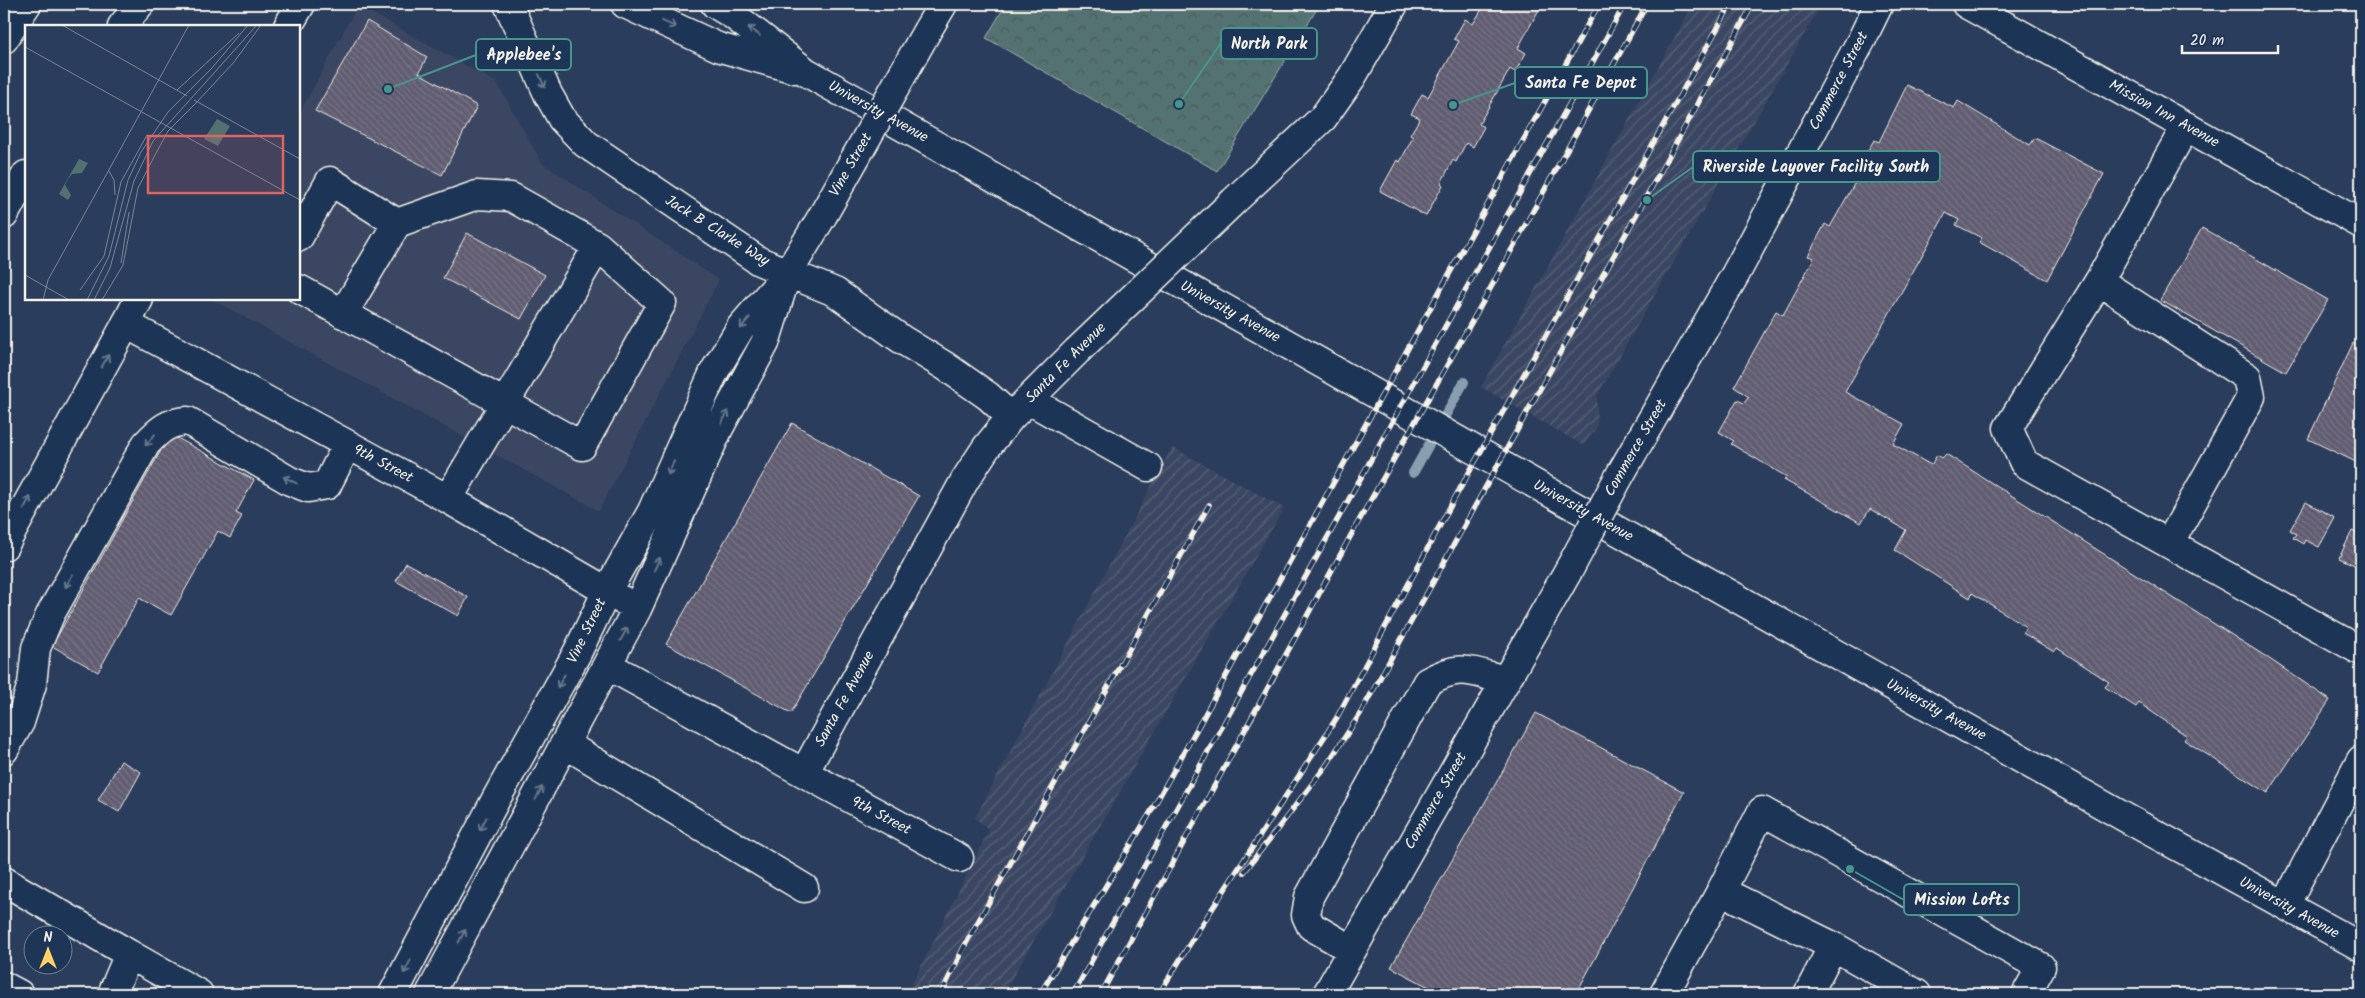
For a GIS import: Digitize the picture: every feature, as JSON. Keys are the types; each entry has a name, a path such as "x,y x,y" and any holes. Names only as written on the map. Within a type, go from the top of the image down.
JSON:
{"main road":[{"path":"4,39 27,4"},
{"path":"123,25 140,4"},
{"path":"289,25 301,4"},
{"name":"Jack B Clarke Way","path":"508,4 548,94 562,119 586,144 759,260 835,292 901,339 988,396 1020,408 1148,467"},
{"name":"University Avenue","path":"625,4 718,47 806,72"},
{"name":"University Avenue","path":"715,4 733,15 806,72 2126,818 2361,947"},
{"name":"Vine Street","path":"393,994 496,799 577,653 607,591 652,511 714,372 741,327 788,273 943,4"},
{"name":"Santa Fe Avenue","path":"804,773 964,480 986,448 1020,408 1077,351 1323,118 1352,77 1394,4"},
{"name":"Commerce Street","path":"1327,994 1736,275 1879,4"},
{"name":"Mission Inn Avenue","path":"1966,4 2361,224"},
{"path":"2186,126 2099,281 2008,428 2024,463 2361,651"},
{"path":"4,215 25,177"},
{"path":"300,235 330,181 397,223"},
{"path":"300,290 343,314 582,446 662,303 598,246 511,198 477,195 397,223 343,314"},
{"path":"448,500 598,246"},
{"name":"Vine Street","path":"430,994 637,608 719,428 765,343 788,273"},
{"path":"2099,281 2247,376 2251,397 2169,544"},
{"path":"4,546 138,300"},
{"name":"9th Street","path":"126,324 448,500 637,608"},
{"path":"4,750 20,722 32,684 36,648 50,616 146,444 163,426 174,422 188,421 290,481 308,488 327,484 347,445"},
{"name":"9th Street","path":"607,665 959,858"},
{"path":"1352,950 1311,926 1306,915 1309,897 1427,682 1446,671 1466,670 1505,680"},
{"path":"565,744 804,888"},
{"path":"2285,905 2361,760"},
{"path":"1664,994 1721,891 1762,811 2041,967 2026,994"},
{"path":"4,882 199,994"},
{"path":"1721,891 1833,946 1917,994"},
{"path":"1808,994 1833,946"},
{"path":"112,994 129,954"}],"shaded area":[{"path":"1693,4 1803,4 1817,12 1597,396 1597,426 1584,446 1481,387"},
{"path":"358,5 497,83 542,163 719,280 599,511 213,300 300,300 300,112"},
{"path":"1172,447 1284,508 1003,994 907,994 989,830 975,818"}],"green space":[{"path":"1006,4 1320,4 1217,171 986,38"}],"building":[{"path":"1485,4 1542,4 1518,48 1526,53 1515,72 1510,69 1479,124 1484,127 1473,147 1466,143 1456,162 1453,160 1441,183 1443,185 1426,216 1380,191 1397,160 1400,162 1413,137 1410,135 1420,118 1411,114 1422,94 1428,97 1459,41 1454,39 1465,19 1473,24"},
{"path":"367,21 427,57 419,73 477,106 442,175 315,111"},
{"path":"1907,85 1954,108 1958,101 2030,145 2035,138 2104,174 2047,280 1979,242 1982,238 1956,225 1959,220 1946,213 1845,392 1904,424 1893,444 1931,465 1937,455 1942,458 1946,454 2265,656 2330,700 2268,793 2184,740 2187,736 2139,703 2136,707 2105,687 2109,682 2057,648 2054,652 2023,633 2027,627 1972,593 1970,598 1895,550 1906,530 1870,509 1861,523 1784,480 1787,477 1731,444 1734,441 1719,432 1737,400 1744,403 1749,397 1734,387 1776,311 1783,315 1814,258 1808,256 1825,224 1830,227 1861,172 1856,171 1874,140 1879,142"},
{"path":"2202,228 2328,300 2286,372 2160,300"},
{"path":"467,233 545,275 521,319 443,278"},
{"path":"2353,343 2361,347 2361,450 2356,462 2308,439"},
{"path":"792,423 919,496 791,713 666,644"},
{"path":"170,434 254,480 236,513 242,516 230,538 218,531 171,615 139,598 98,672 52,646"},
{"path":"2306,502 2335,518 2319,547 2305,540 2303,544 2293,538 2296,534 2290,530"},
{"path":"2352,531 2361,535 2361,568 2339,558"},
{"path":"406,563 468,597 458,616 396,581"},
{"path":"1536,713 1684,792 1576,994 1442,994 1391,967"},
{"path":"121,761 141,772 119,812 98,800"}],"waterway":[{"path":"1413,473 1464,382"}],"railway":[{"path":"1040,994 1149,815 1599,4"},
{"path":"1073,994 1625,4"},
{"path":"1101,994 1356,526 1484,300 1647,4"},
{"path":"1159,994 1199,929 1336,719 1452,503 1731,4"},
{"path":"1244,872 1326,766 1360,714 1753,4"},
{"path":"941,994 964,947 1209,505"}],"place":[{"name":"Applebee's","path":"388,89"},
{"name":"North Park","path":"1179,104"},
{"name":"Santa Fe Depot","path":"1453,105"},
{"name":"Riverside Layover Facility South","path":"1647,200"},
{"name":"Mission Lofts","path":"1850,869"}]}
